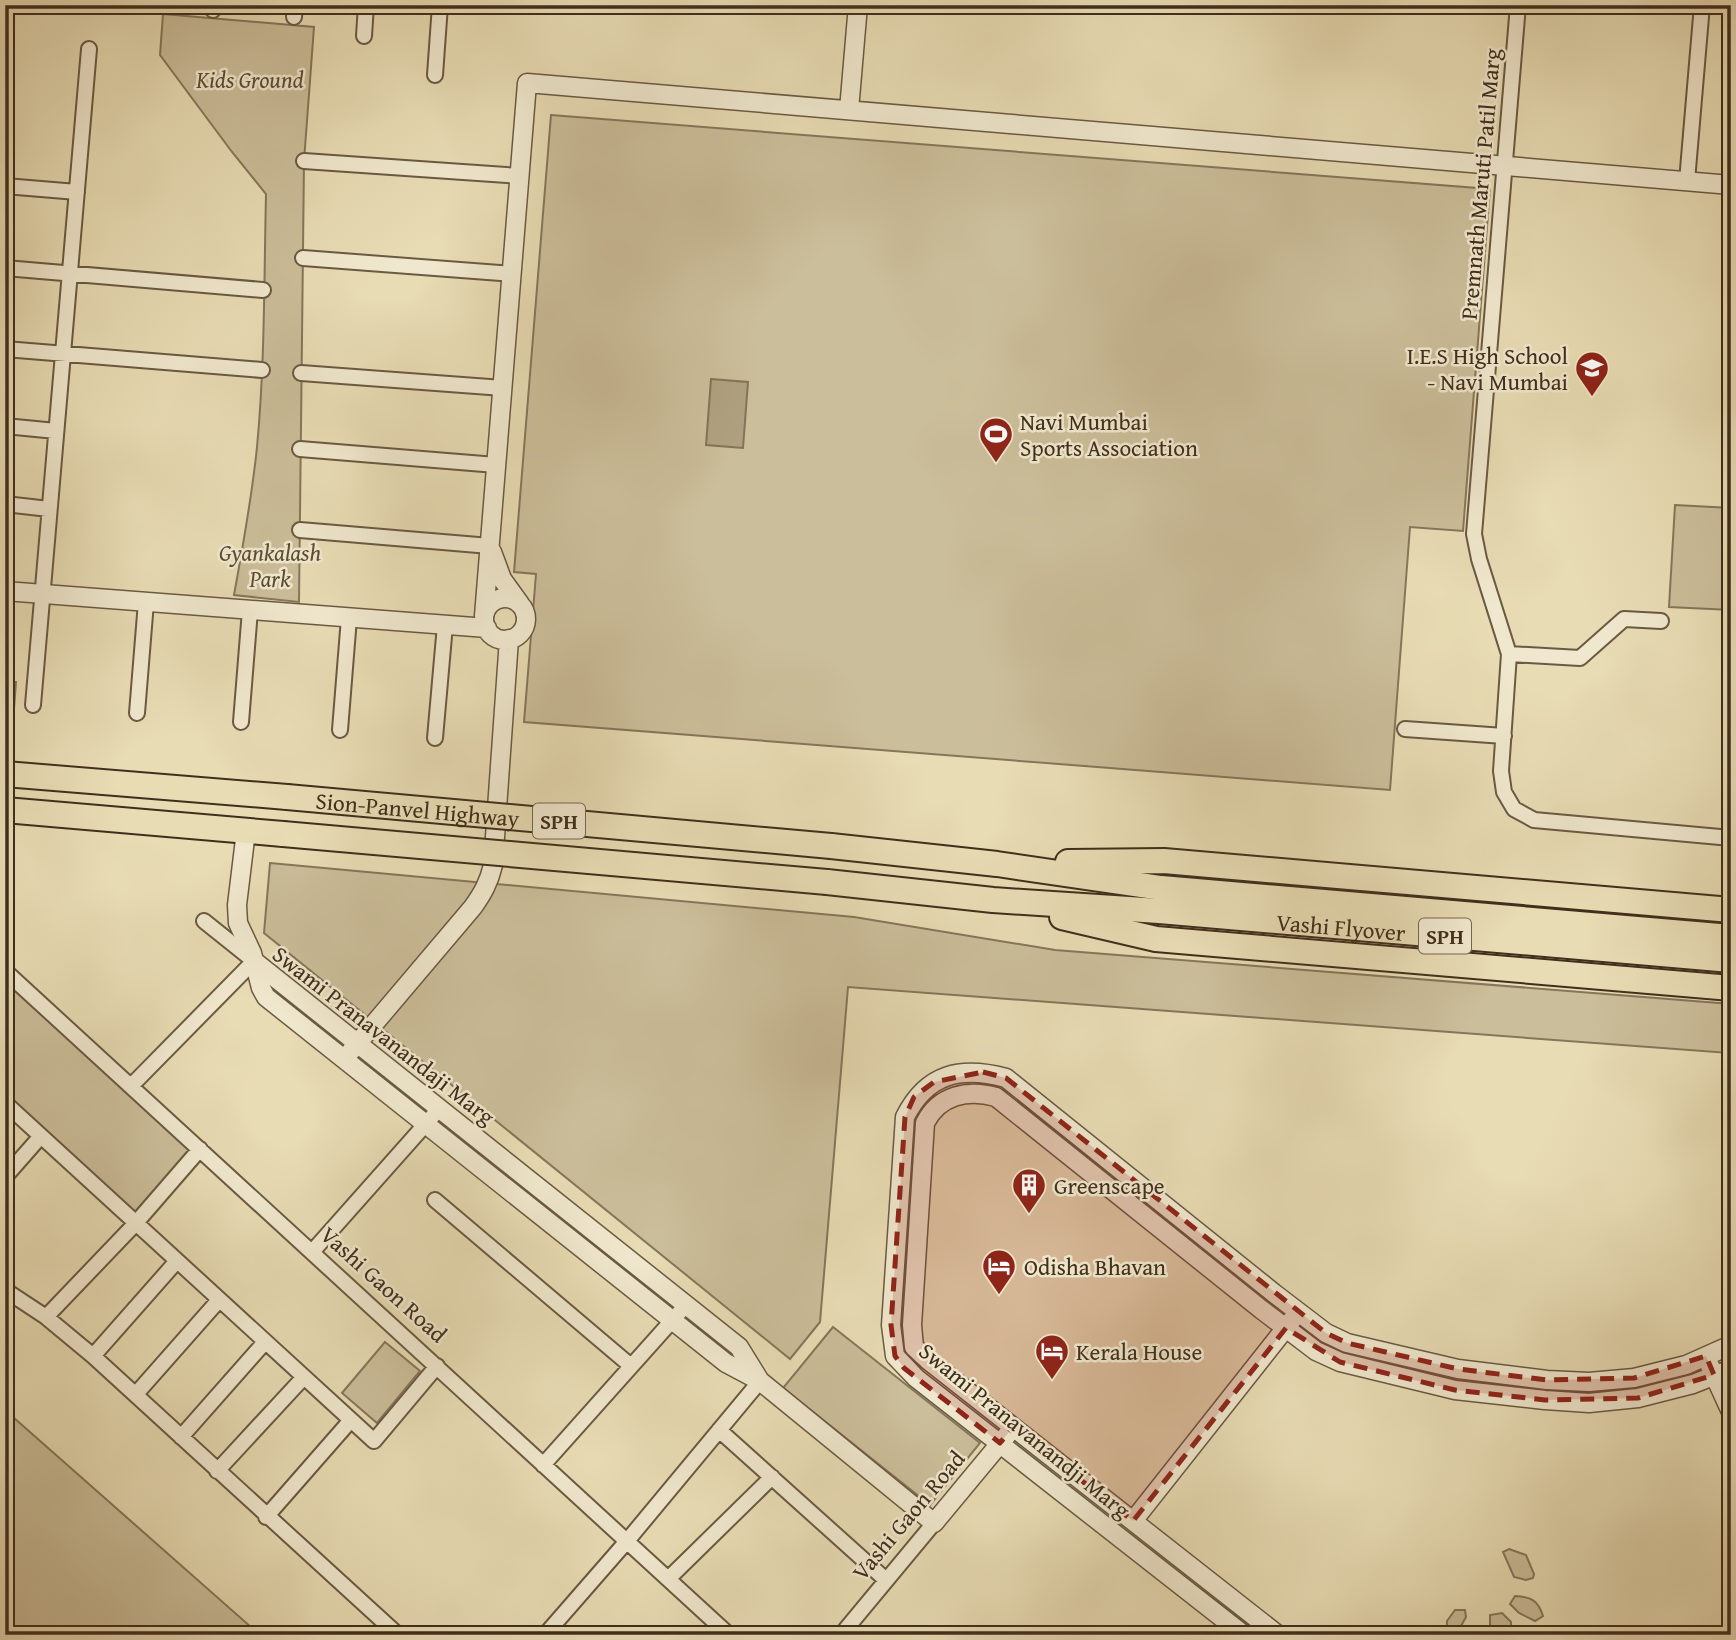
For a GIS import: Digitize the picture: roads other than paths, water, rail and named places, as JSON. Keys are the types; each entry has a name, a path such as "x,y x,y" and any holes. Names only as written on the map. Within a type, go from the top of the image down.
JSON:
{"highway":[{"name":"Sion-Panvel Highway","path":"5,774 831,846 997,864"},
{"name":"Sion-Panvel Highway","path":"5,810 827,882 993,900"},
{"path":"997,864 1164,861 1731,910"},
{"name":"Vashi Flyover","path":"997,864 1160,900 1731,960"},
{"name":"Vashi Flyover","path":"993,900 1160,900 1731,937"},
{"path":"993,900 1156,939 1731,988"}],"street":[{"path":"364,36 366,5"},
{"path":"435,75 440,5"},
{"path":"849,110 858,5"},
{"name":"Premnath Maruti Patil Marg","path":"1518,5 1474,534 1479,559 1509,654 1501,771 1504,792 1514,810 1534,820 1731,838"},
{"path":"1687,181 1702,5"},
{"path":"33,705 89,49"},
{"path":"490,546 502,579 522,607 526,620 521,632 509,639 496,638 485,622 490,546 496,465 527,83 1731,185"},
{"path":"304,161 520,176"},
{"path":"5,186 77,192"},
{"path":"303,258 512,274"},
{"path":"5,268 263,290"},
{"path":"5,349 262,370"},
{"path":"301,373 503,388"},
{"path":"5,426 56,430"},
{"path":"300,449 496,465"},
{"path":"5,504 50,509"},
{"path":"299,530 490,546"},
{"path":"5,591 445,625 485,622"},
{"path":"485,622 486,609 497,600 511,599 522,607"},
{"path":"137,713 146,602"},
{"path":"241,722 250,610"},
{"path":"340,730 349,618"},
{"path":"1509,654 1580,658 1624,619 1661,621"},
{"path":"435,738 445,625"},
{"path":"344,1059 473,907 490,878 509,639"},
{"path":"1405,729 1504,736"},
{"path":"246,831 237,916 240,930 254,961"},
{"path":"204,921 254,961"},
{"path":"131,1086 254,961"},
{"name":"Swami Pranavanandaji Marg","path":"254,961 739,1347 760,1381"},
{"name":"Swami Pranavanandaji Marg","path":"254,961 259,984 267,997 726,1363 760,1381 934,1523"},
{"name":"Vashi Gaon Road","path":"5,971 729,1635"},
{"name":"Swami Pranavanandji Marg","path":"1244,1635 904,1368 895,1356 891,1341 905,1117 914,1097 934,1082 959,1073 971,1072 1006,1078 1326,1333 1347,1343 1458,1369 1546,1380 1589,1382 1634,1378 1686,1364 1719,1350 1726,1371 1731,1412"},
{"name":"Swami Pranavanandji Marg","path":"1278,1635 919,1353 912,1338 925,1123 931,1111 944,1100 963,1094 981,1093 996,1097 1286,1328 1316,1351 1340,1362 1455,1390 1589,1402 1638,1398 1693,1384 1726,1371"},
{"path":"5,1103 374,1441 437,1366"},
{"path":"312,1252 439,1108"},
{"path":"5,1177 41,1136"},
{"path":"46,1317 135,1224 200,1149"},
{"path":"435,1200 631,1366"},
{"path":"93,1356 176,1262"},
{"path":"5,1290 46,1317 93,1356 398,1635"},
{"path":"136,1394 219,1300"},
{"path":"543,1465 686,1305"},
{"path":"1133,1521 1299,1312"},
{"path":"181,1437 265,1342"},
{"path":"217,1471 304,1377"},
{"path":"545,1635 760,1381"},
{"path":"267,1517 351,1420"},
{"name":"Vashi Gaon Road","path":"841,1635 1013,1427"},
{"path":"719,1430 886,1580"},
{"path":"668,1579 772,1478"}],"place":[{"name":"I.E.S High School - Navi Mumbai","path":"1592,398"},
{"name":"Navi Mumbai Sports Association","path":"996,464"},
{"name":"Greenscape","path":"1029,1215"},
{"name":"Odisha Bhavan","path":"999,1296"},
{"name":"Kerala House","path":"1052,1381"}],"park label":[{"name":"Kids Ground","path":"250,79"},
{"name":"Gyankalash Park","path":"270,565"}]}
